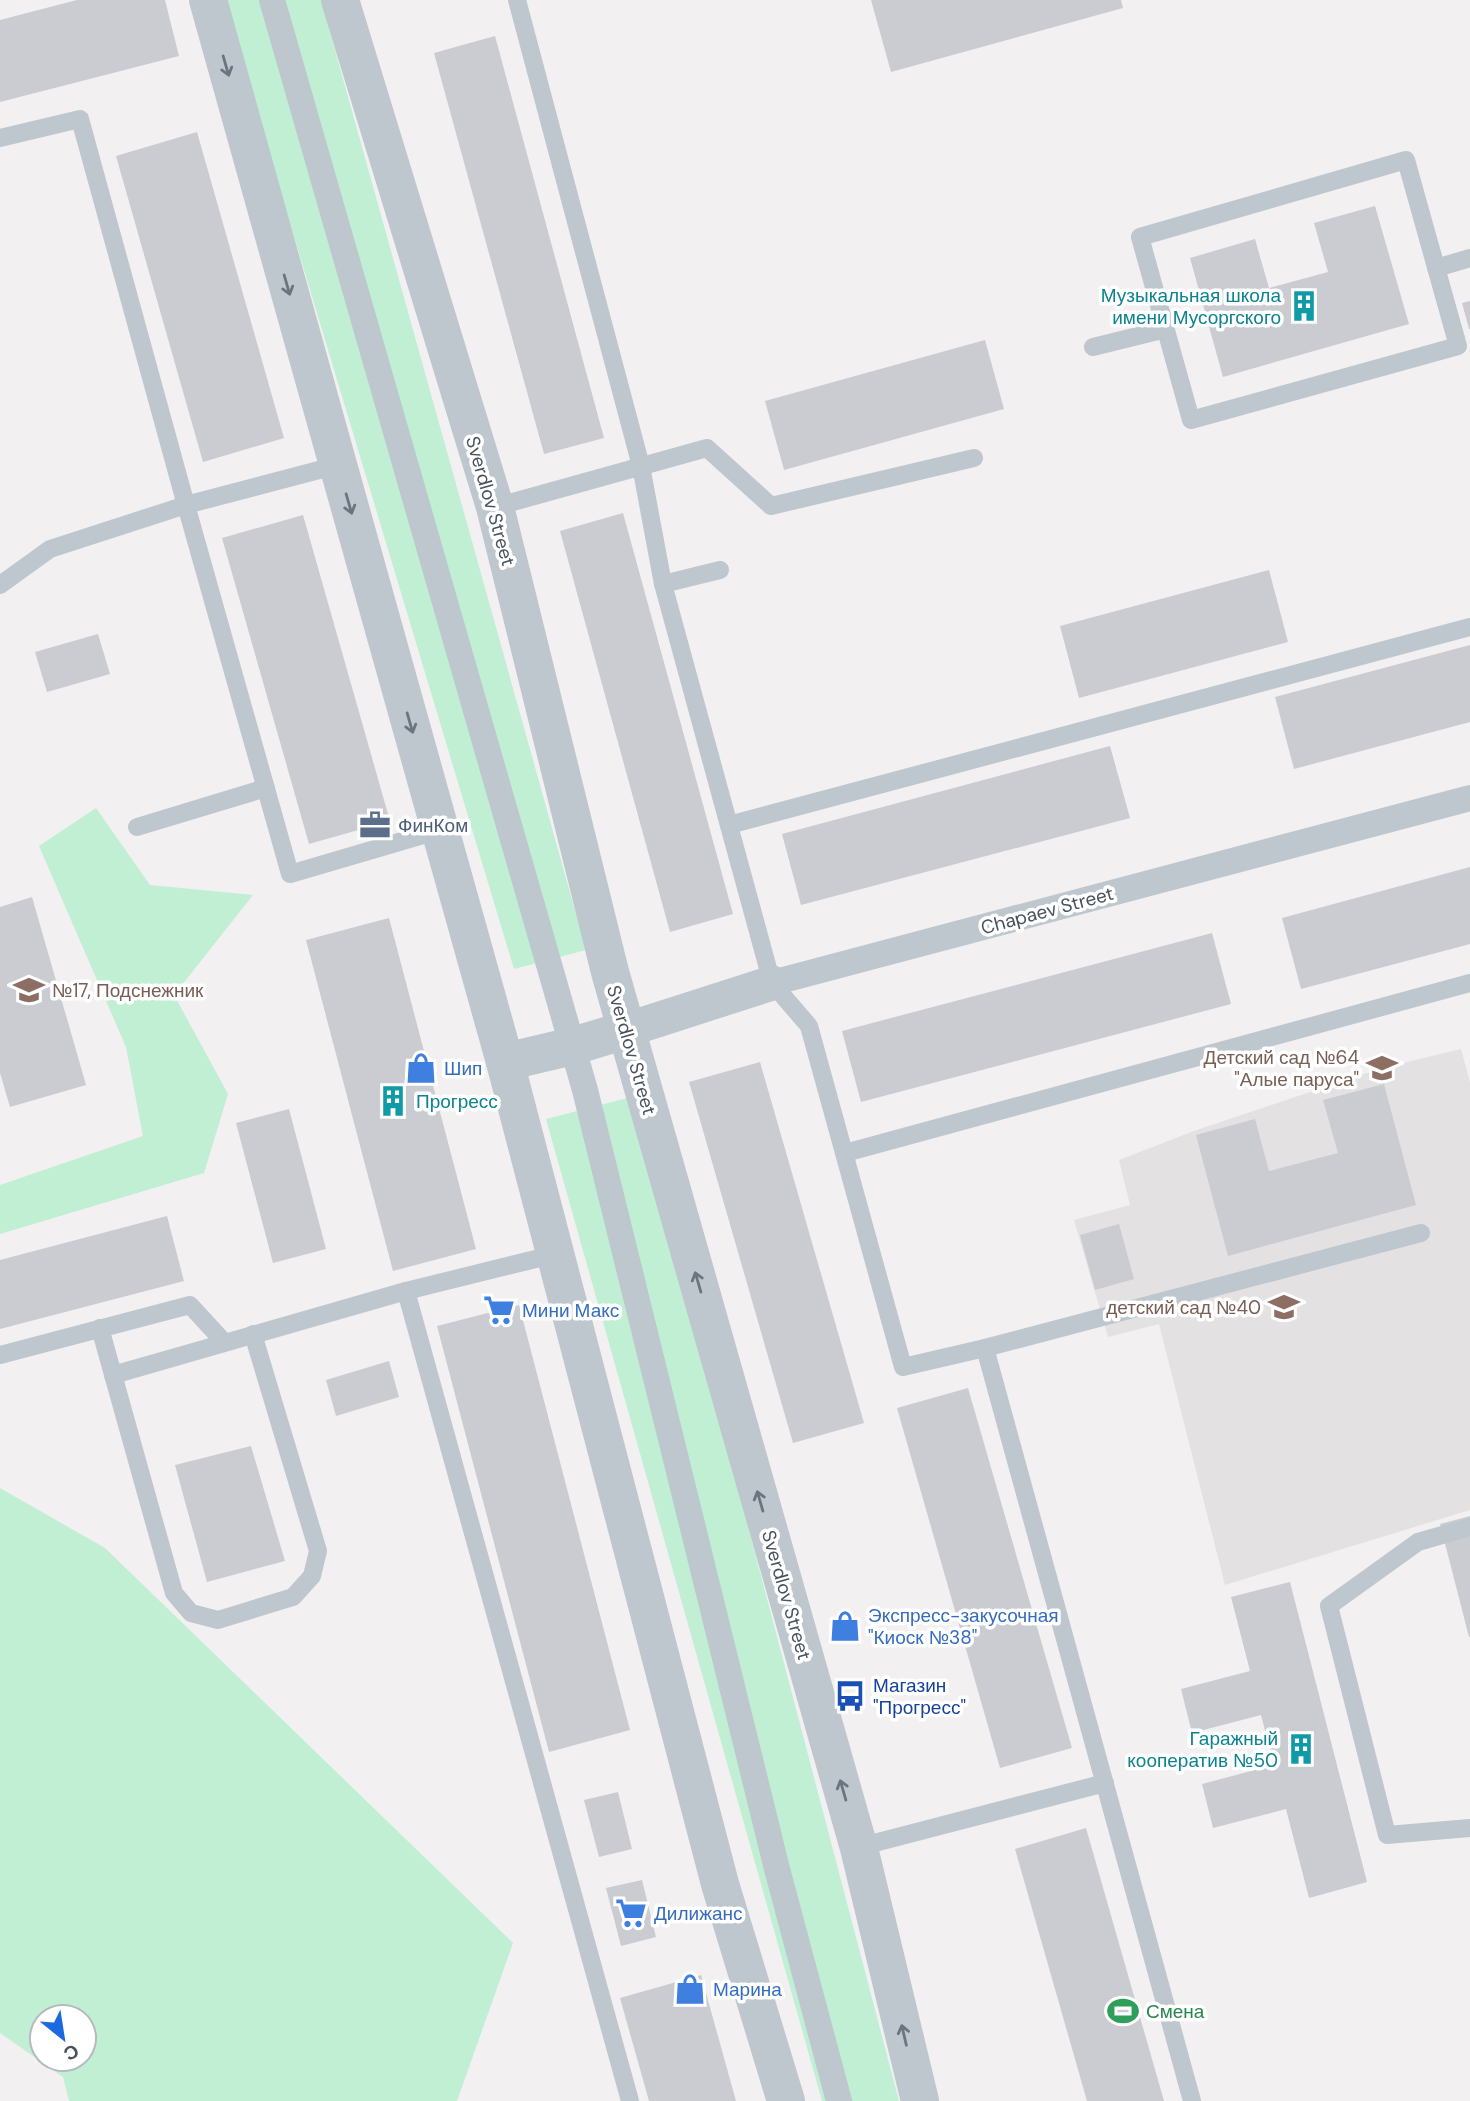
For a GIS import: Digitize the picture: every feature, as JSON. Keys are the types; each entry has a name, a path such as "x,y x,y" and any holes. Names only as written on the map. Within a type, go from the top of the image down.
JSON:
{"street":[{"path":"208,0 505,1062 720,1884 786,2101"},
{"path":"272,0 573,1046 777,1869 839,2101"},
{"name":"Sverdlov Street","path":"340,0 495,507 626,1030 859,1847 920,2101"},
{"name":"Chapaev Street","path":"626,1030 772,983 1470,797"},
{"path":"505,1062 626,1030"}],"lane":[{"path":"517,0 641,466 663,584 772,983 809,1026 903,1367 985,1348 1421,1233"},
{"path":"0,138 80,118 290,874 440,830"},
{"path":"1406,160 1436,268 1458,346 1191,420 1140,237 1406,160"},
{"path":"1436,268 1470,258"},
{"path":"1093,348 1166,329"},
{"path":"495,507 707,448 771,506 974,458"},
{"path":"0,584 50,549 187,505 338,465"},
{"path":"663,584 720,570"},
{"path":"729,825 1470,627"},
{"path":"137,827 266,788"},
{"path":"845,1153 1470,983"},
{"path":"113,1375 406,1291 556,1254"},
{"path":"406,1291 630,2101"},
{"path":"0,1354 190,1305 224,1342"},
{"path":"100,1328 174,1592 191,1613 218,1620 293,1597 312,1576 318,1551 253,1334"},
{"path":"985,1348 1192,2101"},
{"path":"1470,1527 1418,1542 1329,1606 1387,1835 1470,1828"},
{"path":"859,1847 1105,1783"}],"shaded area":[{"name":"детский сад №40","path":"1461,1049 1470,1082 1470,1510 1225,1585 1159,1324 1108,1337 1074,1220 1130,1205 1119,1160 1194,1131 1382,1068"}],"green space":[{"path":"223,0 321,0 586,950 514,969"},
{"path":"96,808 150,885 253,895 174,995 228,1094 204,1173 0,1234 0,1185 143,1136 126,1047 39,846"},
{"path":"635,1096 899,2101 822,2101 546,1119"},
{"path":"0,1488 105,1548 513,1943 457,2101 69,2101 63,2077 57,2073 98,2073 98,2003 28,2003 28,2053 0,2033"}],"building":[{"path":"77,0 165,0 179,56 0,102 0,20"},
{"path":"871,0 1121,0 1123,8 891,72"},
{"path":"495,36 604,438 544,454 434,53"},
{"path":"197,132 284,438 203,462 116,156"},
{"name":"Музыкальная школа имени Мусоргского","path":"1375,206 1409,324 1223,377 1190,258 1255,239 1269,288 1328,272 1314,223"},
{"path":"1470,301 1470,329 1469,329 1462,303"},
{"path":"985,340 1004,409 784,470 765,401"},
{"path":"623,513 733,914 670,932 560,531"},
{"path":"303,515 390,821 309,844 222,538"},
{"path":"1269,570 1288,642 1079,698 1060,626"},
{"path":"98,634 110,674 47,692 35,652"},
{"path":"1470,645 1470,722 1294,769 1275,697"},
{"path":"1110,746 1130,818 801,905 782,834"},
{"path":"1470,867 1470,944 1301,989 1282,918"},
{"name":"№17, Подснежник","path":"32,897 86,1085 10,1107 0,1073 0,907"},
{"name":"Прогресс","path":"389,918 476,1249 393,1271 306,940"},
{"path":"1212,933 1231,1004 861,1102 842,1031"},
{"path":"760,1062 864,1423 793,1443 689,1082"},
{"path":"1384,1084 1416,1205 1228,1256 1196,1135 1255,1119 1269,1171 1338,1153 1323,1100"},
{"path":"289,1109 326,1249 273,1263 236,1123"},
{"path":"167,1216 184,1281 0,1329 0,1260"},
{"path":"1119,1224 1134,1279 1095,1290 1080,1235"},
{"path":"519,1305 630,1730 549,1752 437,1326"},
{"path":"389,1361 399,1397 336,1416 326,1380"},
{"path":"968,1388 1072,1748 1000,1768 897,1408"},
{"path":"251,1446 285,1561 207,1582 175,1465"},
{"path":"1470,1516 1470,1637 1469,1637 1440,1524"},
{"name":"Гаражный кооператив №50","path":"1290,1582 1367,1882 1309,1898 1286,1809 1213,1828 1202,1784 1274,1765 1261,1715 1192,1733 1181,1689 1250,1671 1231,1597"},
{"path":"618,1792 632,1849 599,1857 584,1800"},
{"path":"1086,1828 1164,2101 1087,2101 1015,1849"},
{"name":"Дилижанс","path":"642,1880 656,1937 621,1946 606,1888"},
{"path":"701,1975 736,2101 649,2101 620,1998"}],"place":[{"name":"Музыкальная школа имени Мусоргского","path":"1304,306"},
{"name":"ФинКом","path":"375,825"},
{"name":"№17, Подснежник","path":"29,990"},
{"name":"Шип","path":"421,1068"},
{"name":"Детский сад №64 \"Алые паруса\"","path":"1382,1068"},
{"name":"Прогресс","path":"393,1101"},
{"name":"детский сад №40","path":"1284,1307"},
{"name":"Мини Макс","path":"499,1310"},
{"name":"Экспресс-закусочная \"Киоск №38\"","path":"845,1626"},
{"name":"Магазин \"Прогресс\"","path":"850,1696"},
{"name":"Гаражный кооператив №50","path":"1301,1749"},
{"name":"Дилижанс","path":"631,1913"},
{"name":"Марина","path":"690,1989"},
{"name":"Смена","path":"1123,2011"}]}
